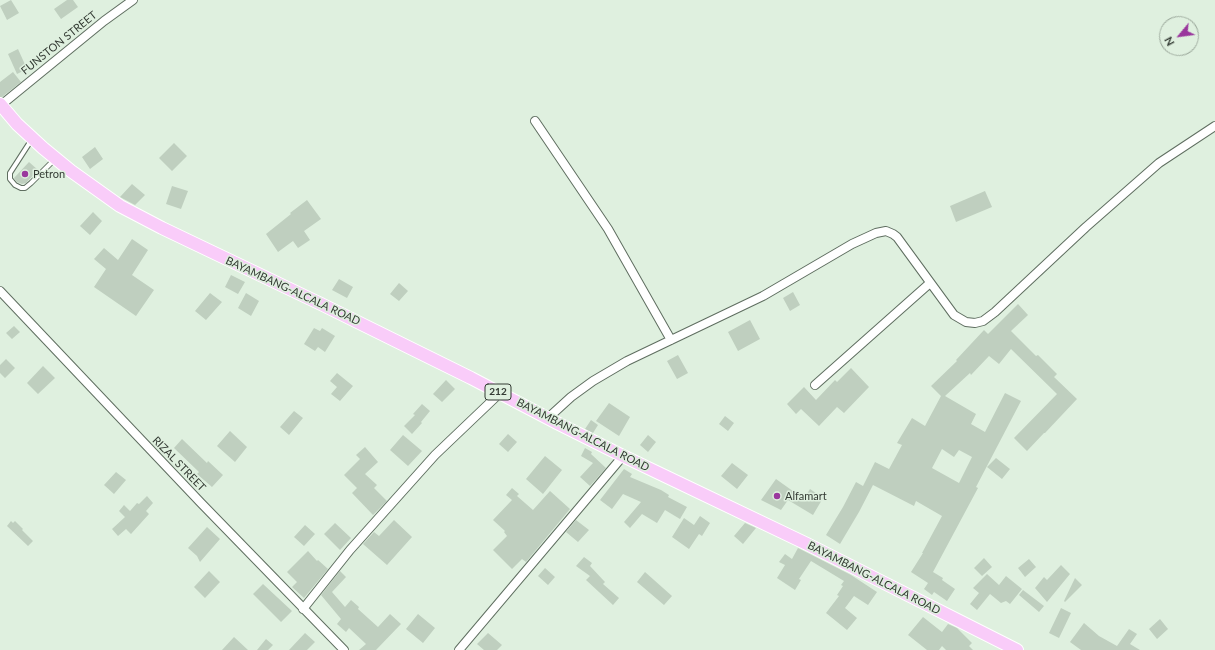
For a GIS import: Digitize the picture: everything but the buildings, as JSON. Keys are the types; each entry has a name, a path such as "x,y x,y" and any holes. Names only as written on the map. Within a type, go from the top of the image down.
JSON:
{"main road":[{"name":"BAYAMBANG-ALCALA ROAD","path":"0,105 32,139 120,206 162,228 328,307 623,456 807,544 1017,650"}],"street":[{"name":"FUNSTON STREET","path":"0,105 132,0"},
{"path":"535,121 608,229 671,340"},
{"path":"548,418 571,397 593,381 627,361 763,296 852,244 876,233 886,231 897,237 954,315 966,322 974,323 983,321 995,312 1086,227 1159,163 1215,126"},
{"path":"814,385 930,283"},
{"name":"RIZAL STREET","path":"0,291 303,609 344,650"},
{"path":"303,609 350,550 435,455 500,393"},
{"path":"459,650 623,456"}],"lane":[{"path":"32,139 10,173 10,180 15,185 25,188 56,158"}],"place":[{"name":"Petron","path":"25,174"},
{"name":"Alfamart","path":"777,496"}]}
